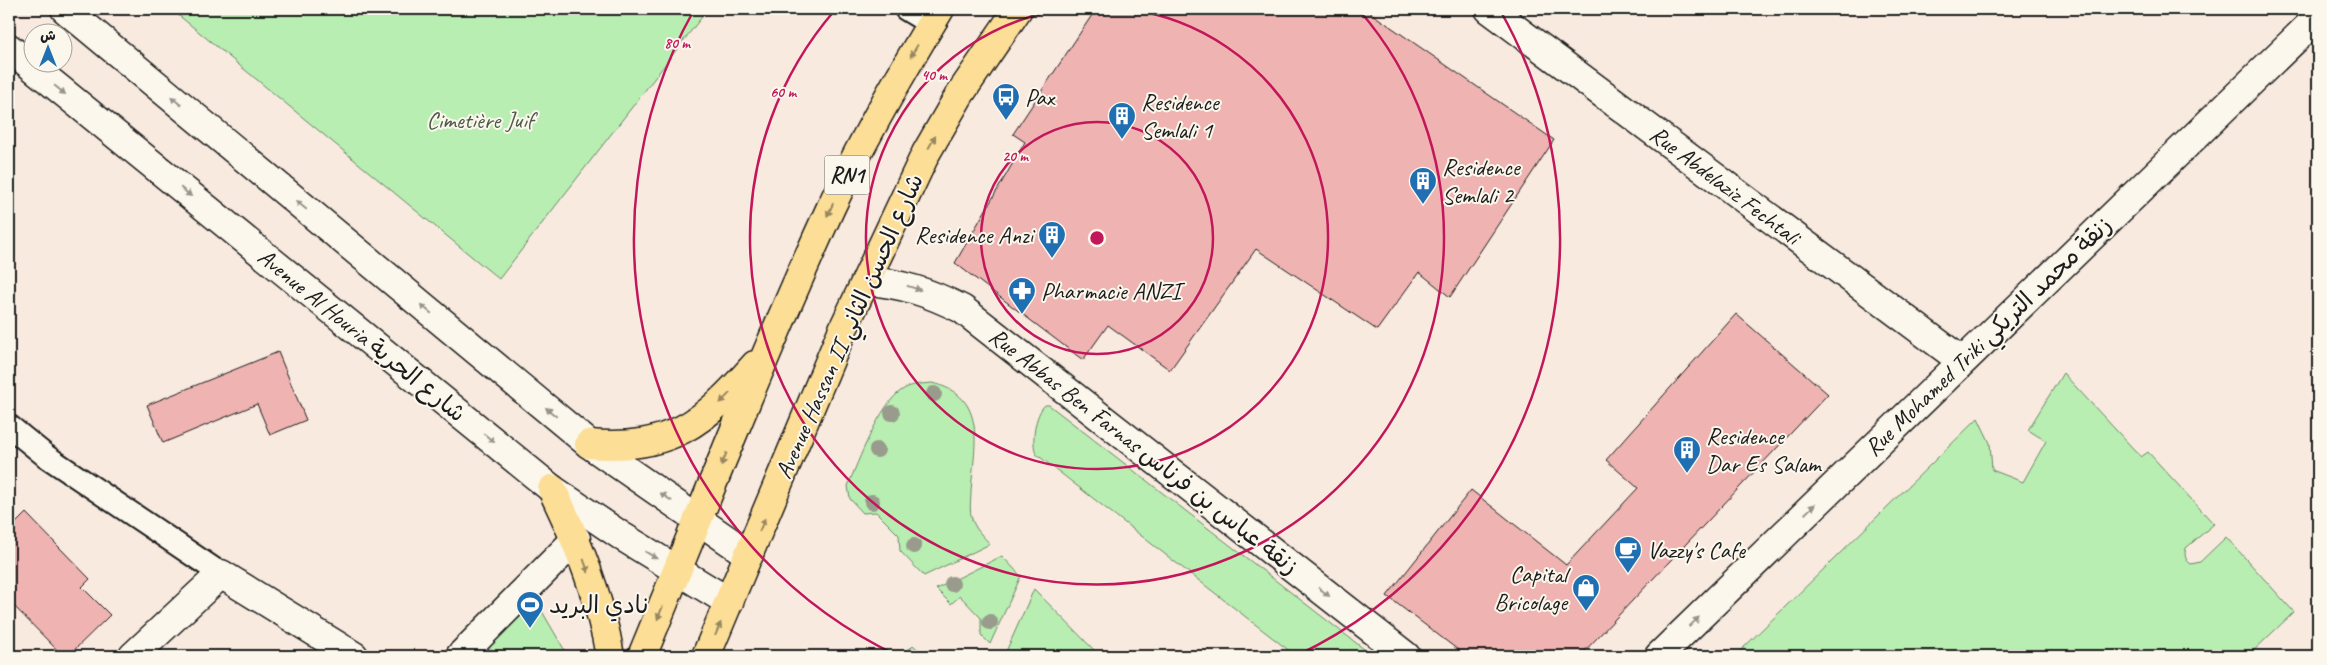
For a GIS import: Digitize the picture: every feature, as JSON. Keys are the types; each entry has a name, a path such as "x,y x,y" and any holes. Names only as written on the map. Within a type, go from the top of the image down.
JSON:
{"main road":[{"name":"Avenue Hassan II شارع الحسن الثاني","path":"706,656 866,281 926,153 960,94 1018,9"},
{"name":"RN1","path":"642,656 769,349 832,206 876,118 935,16"},
{"path":"588,444 616,446 643,444 669,436 693,424 715,408 769,349"},
{"path":"552,489 576,538 599,607 610,656"}],"street":[{"path":"65,9 588,444 749,555"},
{"name":"Rue Abdelaziz Fechtali","path":"1488,9 1962,361"},
{"name":"Rue Mohamed Triki زنقة محمد التريكي","path":"1659,656 2318,17"},
{"name":"Avenue Al Houria شارع الحرية","path":"9,48 552,489 623,537 729,602"},
{"name":"Rue Abbas Ben Farnas زنقة عباس بن فرناس","path":"866,281 889,282 913,288 938,297 974,318 1406,656"},
{"path":"460,656 576,538"},
{"path":"133,656 221,574 354,656"}],"lane":[{"path":"906,9 935,16"},
{"path":"9,426 46,456 221,574"}],"green space":[{"name":"Cimetière Juif","path":"171,9 708,9 499,279"},
{"path":"2063,373 2141,457 2148,452 2214,524 2186,548 2187,561 2191,564 2200,562 2226,537 2294,612 2248,656 1735,656 1978,418 1990,443 1992,470 2023,482 2046,441 2028,430"},
{"path":"932,383 950,390 963,399 970,411 975,441 971,492 972,519 979,532 990,544 924,576 900,551 899,535 876,512 863,513 850,499 848,486 878,420 894,397 909,387"},
{"path":"1045,405 1049,405 1373,656 1296,656 1036,454 1034,443 1036,421"},
{"path":"1002,556 1021,576 990,644 981,635 981,618 960,596 951,604 936,589"},
{"path":"1034,589 1100,656 1004,656"},
{"name":"نادي البريد","path":"536,601 568,656 479,656"},
{"path":"913,645 925,656 902,656"}],"building":[{"path":"1096,9 1365,9 1554,140 1450,297 1419,272 1377,330 1256,249 1170,370 1108,325 1083,360 955,263 1025,142 1013,134"},
{"name":"Residence Dar Es Salam","path":"1736,314 1828,394 1580,656 1466,656 1387,596 1471,490 1566,565 1638,488 1606,460"},
{"path":"278,352 306,420 270,435 257,404 163,443 147,405"},
{"path":"26,513 90,579 82,587 110,615 68,656 63,656 9,601 9,530"}],"place":[{"name":"Pax","path":"1006,121"},
{"name":"Residence Semlali 1","path":"1122,140"},
{"name":"Residence Semlali 2","path":"1423,205"},
{"name":"Residence Anzi","path":"1052,259"},
{"name":"Pharmacie ANZI","path":"1022,315"},
{"name":"Residence Dar Es Salam","path":"1687,474"},
{"name":"Vazzy's Cafe","path":"1628,574"},
{"name":"Capital Bricolage","path":"1586,612"},
{"name":"نادي البريد","path":"530,629"}]}
